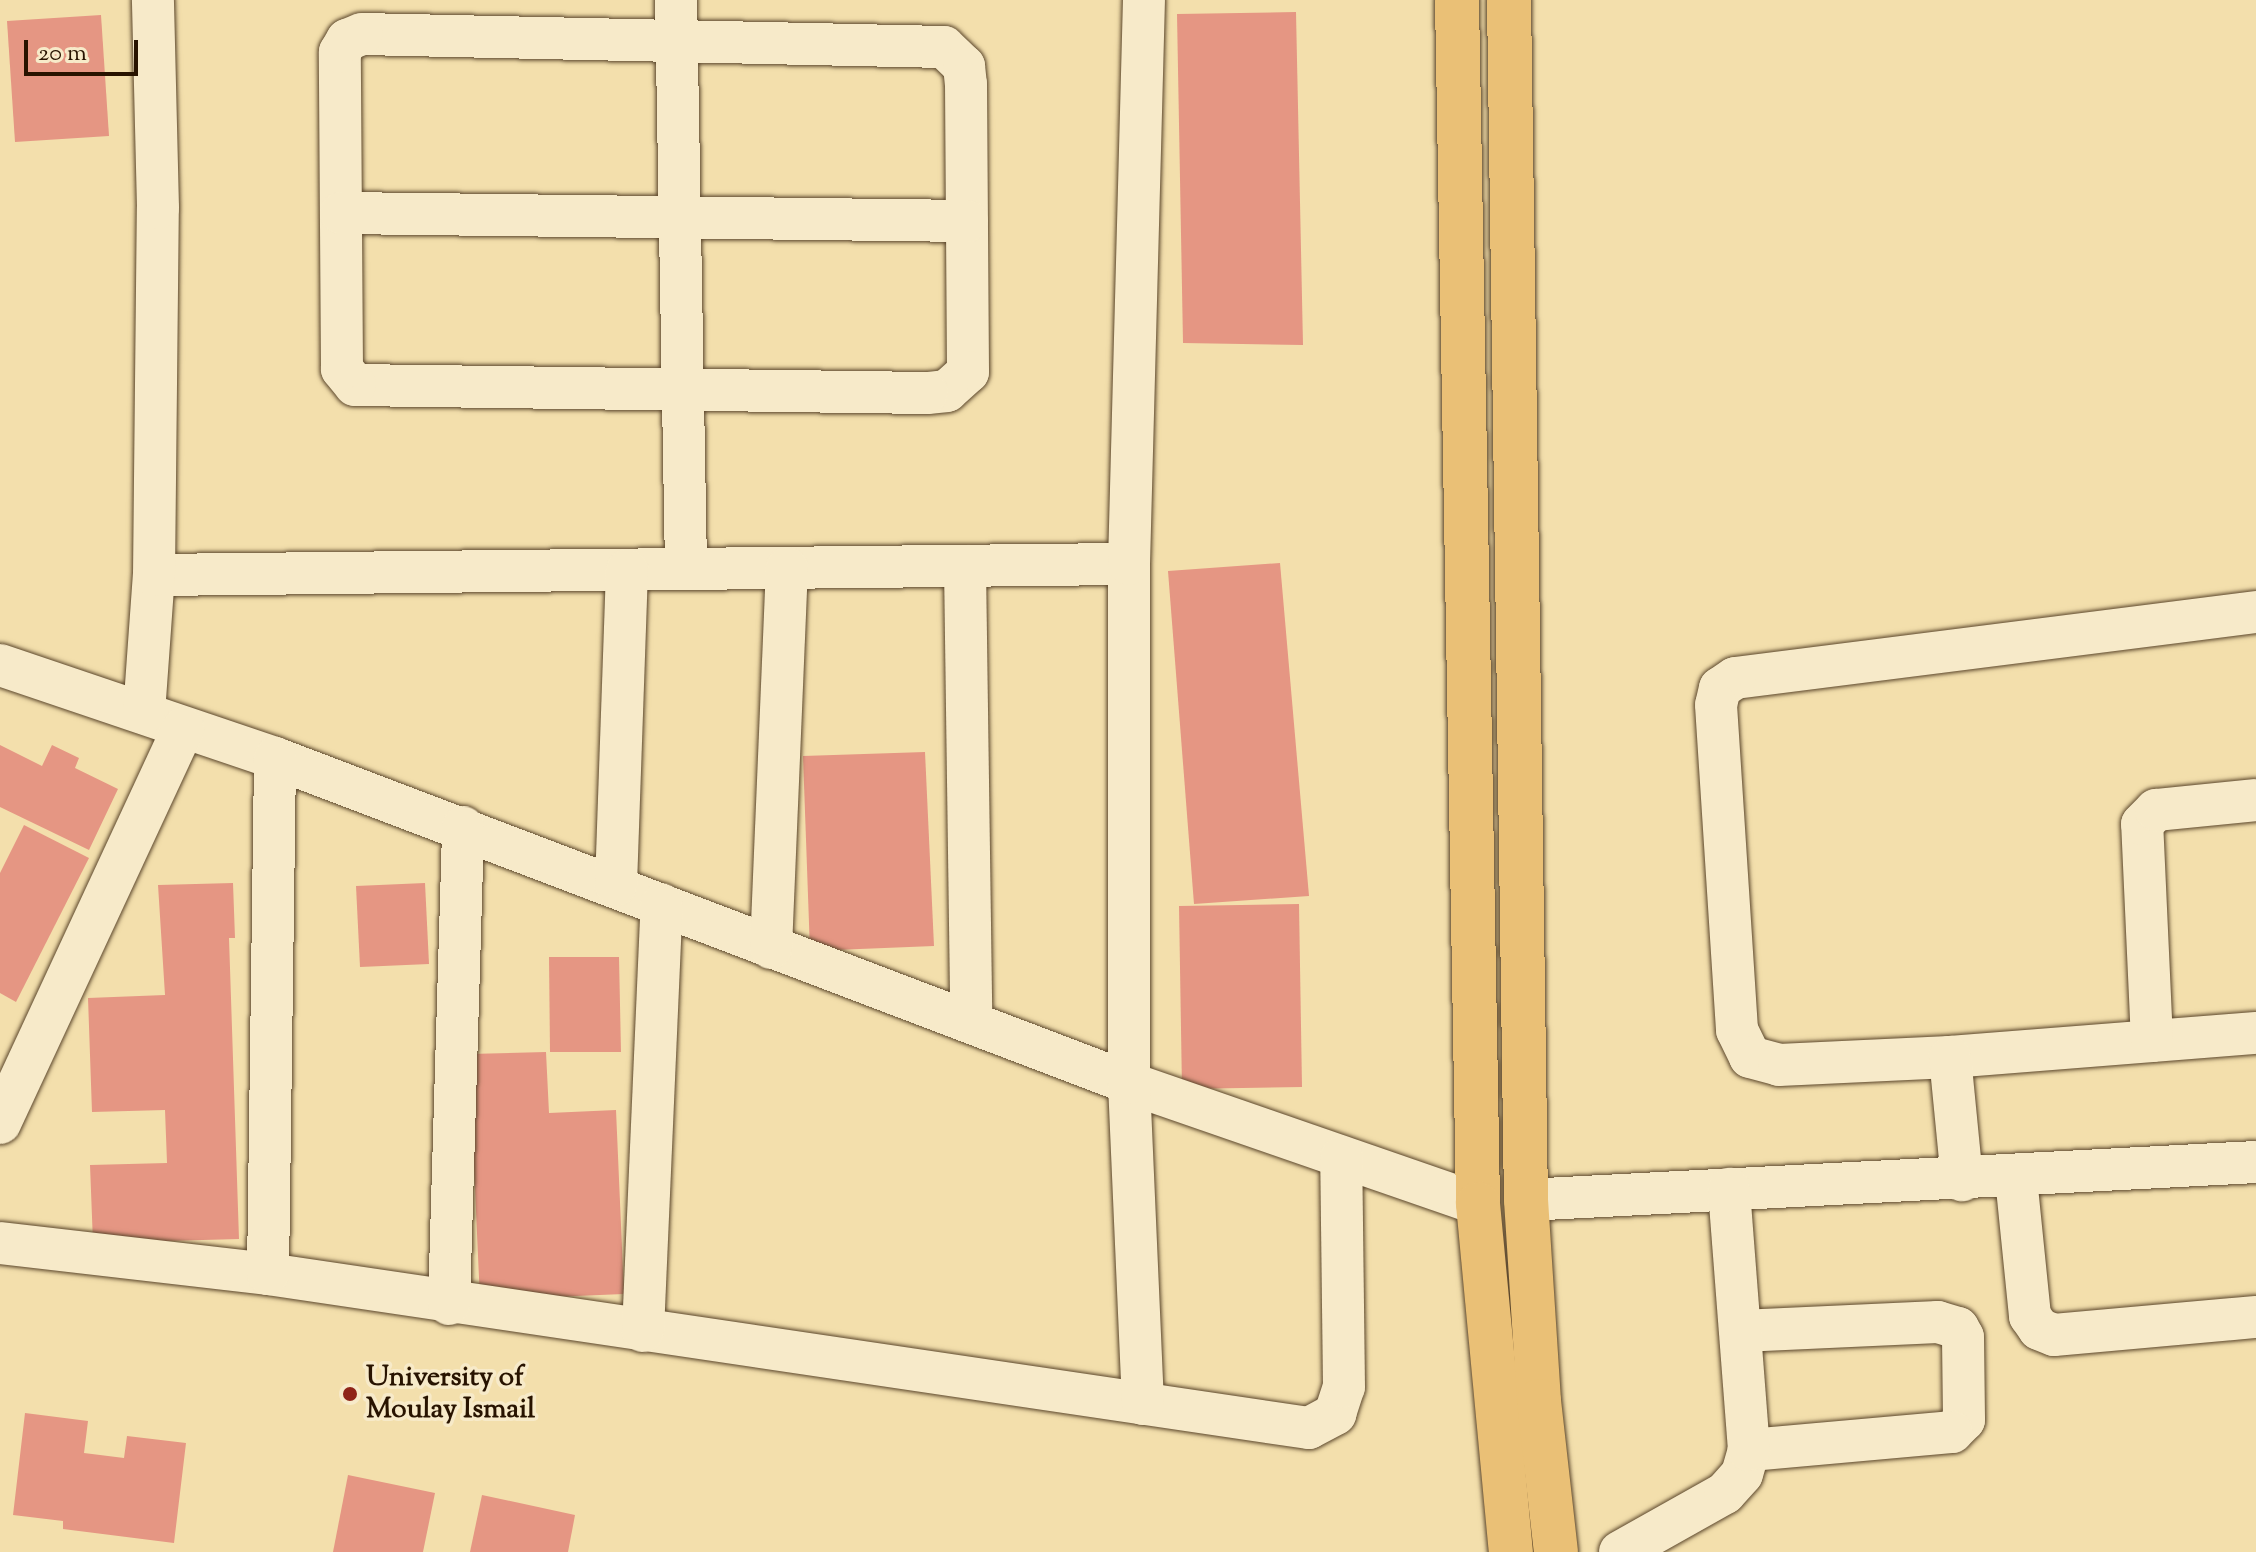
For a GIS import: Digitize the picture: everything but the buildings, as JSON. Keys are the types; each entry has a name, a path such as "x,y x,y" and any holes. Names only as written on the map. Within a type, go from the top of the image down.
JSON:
{"highway":[{"path":"1457,0 1478,1204 1511,1552"},
{"path":"1509,0 1526,1200 1539,1401 1556,1552"}],"street":[{"path":"144,713 154,575 158,208 153,0"},
{"path":"1143,1404 1129,1083 1129,564 1144,0"},
{"path":"677,19 686,569"},
{"path":"677,19 924,44 956,55 964,66 968,372 961,384 927,393 355,385 342,369 341,213 340,52 353,37 677,19"},
{"path":"341,213 967,221"},
{"path":"154,575 1129,564"},
{"path":"965,566 971,1022"},
{"path":"771,948 787,568"},
{"path":"616,885 627,570"},
{"path":"2256,612 1735,678 1720,688 1716,705 1740,1045 1764,1065 1950,1057 2256,1033"},
{"path":"0,665 275,758 616,885 771,948 1129,1083 1478,1204"},
{"path":"0,1123 183,728"},
{"path":"268,1274 275,758"},
{"path":"2152,1041 2142,824 2156,810 2256,800"},
{"path":"449,1304 463,827"},
{"path":"643,1331 662,904"},
{"path":"1950,1057 1962,1180"},
{"path":"0,1243 268,1274 449,1304 1309,1428 1335,1414 1344,1387 1341,1157"},
{"path":"1526,1200 2016,1178 2256,1162"},
{"path":"2016,1178 2030,1316 2039,1329 2054,1335 2256,1317"},
{"path":"1620,1552 1725,1493 1742,1474 1749,1450 1729,1189"},
{"path":"1741,1331 1938,1322 1958,1328 1963,1337 1964,1420 1952,1432 1749,1450"}],"place":[{"name":"University of Moulay Ismail","path":"350,1394"}]}
